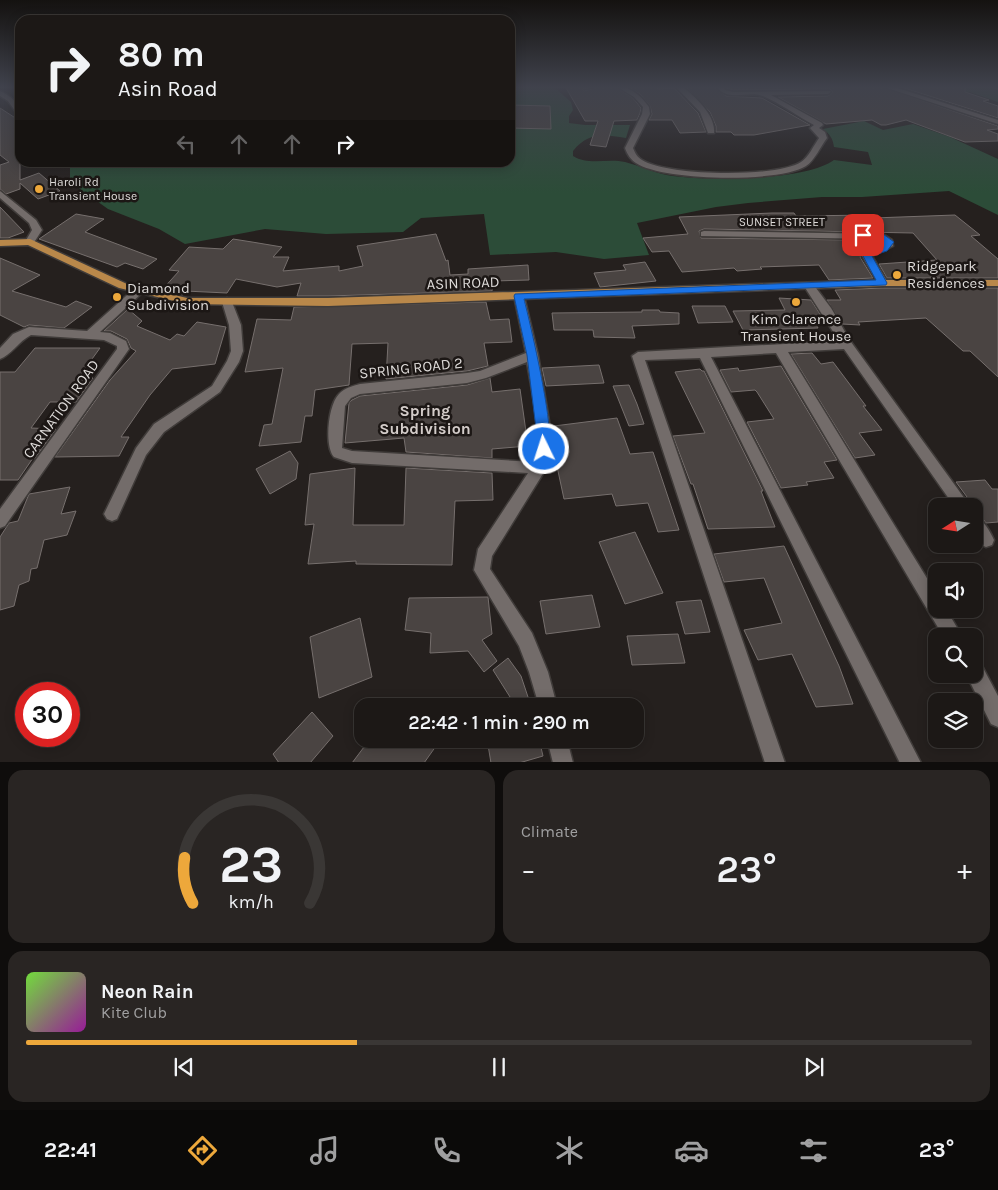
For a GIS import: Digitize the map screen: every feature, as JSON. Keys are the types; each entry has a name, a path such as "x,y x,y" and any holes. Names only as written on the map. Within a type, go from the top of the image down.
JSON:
{"main road":[{"name":"ASIN ROAD","path":"0,243 30,242 102,276 139,290 168,298 227,302 328,302 883,283 998,283"}],"street":[{"path":"642,122 629,148 640,163 660,170 722,174 761,173 804,164 823,138 822,134 814,128 819,125 813,122"},
{"path":"709,122 711,131"},
{"path":"0,194 33,222 37,230 30,242"},
{"name":"SUNSET STREET","path":"704,234 880,236 889,242 888,246 870,253 868,256 883,283"},
{"path":"809,286 827,311 847,345 956,498"},
{"name":"CARNATION ROAD","path":"89,336 139,290"},
{"path":"519,296 532,355 544,433 544,449 539,468 484,554 482,570 515,620 540,673 546,698"},
{"path":"112,514 141,452 159,428 216,389 233,362 237,351 236,325 227,302"},
{"name":"CARNATION ROAD","path":"0,355 17,336 29,331 106,336 118,340 122,344 123,349 0,521"},
{"path":"775,762 638,356 704,355 779,348 847,345"},
{"path":"779,348 928,596"},
{"name":"SPRING ROAD 2","path":"532,355 482,375 360,389 350,392 340,401 338,406 335,446 339,454 352,457 539,468"},
{"path":"704,355 911,762"},
{"path":"983,536 986,540"},
{"path":"981,683 998,717"},
{"path":"559,748 563,762"}],"green space":[{"path":"515,122 569,122 585,125 630,125 626,138 591,137 573,151 573,156 585,161 625,162 661,174 689,178 756,178 802,172 820,167 834,160 872,165 868,152 834,147 831,137 823,129 865,122 883,130 913,124 950,137 998,159 998,215 949,191 862,197 822,197 716,207 637,223 649,255 604,259 556,252 490,255 484,214 421,218 403,232 326,234 265,229 185,244 159,229 108,209 70,182 70,167 515,167"}],"building":[{"path":"0,122 15,122 15,167 20,167 20,180 39,173 60,191 38,199 20,183 20,189 6,194 0,189 0,165 9,162 0,155"},
{"path":"515,122 551,122 551,129 515,128"},
{"path":"598,122 614,122 606,147 590,145"},
{"path":"673,122 702,122 706,132 680,133"},
{"path":"714,122 804,122 810,125 754,135 734,135 731,132 716,132"},
{"path":"822,122 854,122 826,124"},
{"path":"875,122 900,122 886,125"},
{"path":"910,122 985,122 998,126 998,129 987,130 998,134 998,141 965,142"},
{"path":"0,207 24,232 8,238 0,238"},
{"path":"794,213 796,216 871,215 873,218 955,215 980,235 971,236 998,259 998,278 887,278 879,264 937,260 913,233 704,229 699,231 701,238 850,240 862,254 860,257 873,278 829,280 819,265 760,267 762,269 737,271 734,268 682,272 669,251 652,252 643,238 688,234 679,217"},
{"path":"76,214 104,219 85,232 157,259 143,269 125,263 117,267 39,239"},
{"path":"436,234 446,261 448,260 450,275 468,274 468,269 528,265 529,280 493,281 492,291 328,296 297,296 301,283 277,287 236,279 227,293 185,291 183,295 162,290 179,271 169,270 189,247 223,249 233,239 252,242 282,247 273,257 289,257 283,271 339,266 339,271 363,266 357,246"},
{"path":"0,258 40,275 12,291 66,307 76,301 92,307 64,328 29,325 24,327 0,315"},
{"path":"645,262 656,281 600,287 594,273 626,270 623,265"},
{"path":"998,288 998,377 970,351 963,351 926,318 858,322 860,325 842,324 827,300 841,300 835,290"},
{"path":"779,298 811,300 825,322 815,322 818,328 743,330 733,311 785,310"},
{"path":"486,302 490,320 509,319 512,342 484,343 488,366 467,371 386,379 388,343 352,344 349,385 315,390 312,416 305,416 301,442 259,446 264,425 272,424 283,368 245,372 257,319 291,320 294,307"},
{"path":"692,306 725,306 733,322 698,323"},
{"path":"128,309 142,321 137,326 170,340 177,334 184,336 197,322 226,327 215,364 172,369 150,395 121,437 129,437 119,456 55,457 110,380 136,351 131,348 127,339 111,331 104,331"},
{"path":"642,310 679,313 679,324 632,326 635,338 594,337 593,330 554,330 552,313 642,312"},
{"path":"35,348 100,348 79,377 93,378 76,402 50,402 31,428 56,429 35,458 33,458 18,480 0,480 0,372 15,372"},
{"path":"812,353 821,364 833,362 882,430 859,433 875,455 855,458 791,354"},
{"path":"599,365 604,383 546,386 542,368"},
{"path":"781,366 837,460 824,462 834,478 806,482 808,485 781,488 747,422 774,419 755,390 731,392 720,370 738,368 739,371"},
{"path":"700,369 704,371 763,491 761,491 775,527 708,529 693,484 691,484 673,436 705,433 675,372"},
{"path":"490,378 492,392 520,389 528,446 492,449 492,458 406,452 404,438 345,443 349,403 360,396 467,385"},
{"path":"629,385 644,424 629,426 613,386"},
{"path":"617,418 630,454 653,452 679,530 658,532 648,503 616,506 612,494 564,499 555,457 563,456 554,426"},
{"path":"290,451 298,463 296,479 270,494 256,469"},
{"path":"355,468 353,525 404,525 406,468 492,473 493,500 455,501 452,565 356,564 356,561 308,564 314,524 305,525 310,474"},
{"path":"985,480 992,489 998,489 998,522 986,523 983,519 983,498 968,498 956,482"},
{"path":"70,487 61,514 76,511 67,535 44,540 37,568 31,569 29,581 19,585 14,606 0,610 0,537 9,523 18,521 29,494"},
{"path":"635,532 663,593 625,604 599,542"},
{"path":"784,546 839,666 853,704 816,707 792,654 758,660 744,630 782,623 764,578 724,582 714,554"},
{"path":"592,595 600,627 546,634 540,601"},
{"path":"488,597 492,634 482,640 497,661 484,672 468,651 430,653 431,633 405,630 409,598"},
{"path":"701,600 710,632 685,634 676,602"},
{"path":"360,618 372,677 319,698 310,637"},
{"path":"678,634 685,663 632,665 627,636"},
{"path":"508,658 521,676 528,698 509,698 493,670"},
{"path":"312,712 333,736 311,762 278,762 273,754"},
{"path":"363,748 435,748 425,762 353,762"},
{"path":"488,748 541,748 543,756 522,762 491,762"}],"place":[{"name":"Haroli Rd Transient House","path":"39,189"},
{"name":"Ridgepark Residences","path":"897,275"},
{"name":"Diamond Subdivision","path":"117,297"},
{"name":"Kim Clarence Transient House","path":"796,302"}],"district":[{"name":"Spring Subdivision","path":"425,419"}],"route":[{"path":"544,449 544,433 532,366 532,355 519,296 883,283 870,264 868,256 870,253 884,249 888,246 889,242 880,236 863,235"}]}
